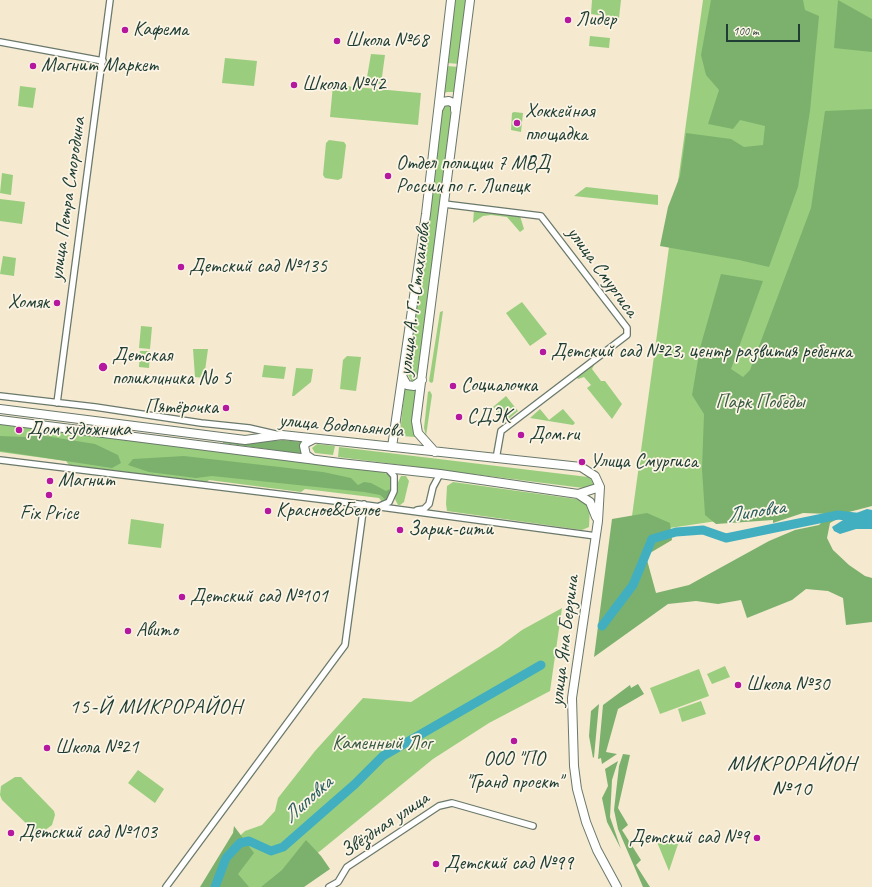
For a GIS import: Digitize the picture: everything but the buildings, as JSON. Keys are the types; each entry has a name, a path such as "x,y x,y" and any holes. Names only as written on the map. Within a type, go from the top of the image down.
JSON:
{"main road":[{"name":"улица А. Г. Стаханова","path":"392,447 426,214 451,0"},
{"name":"улица А. Г. Стаханова","path":"435,452 418,433 416,421 470,0"},
{"path":"438,110 442,102 449,100 455,104 455,113"},
{"path":"403,378 407,385 414,386 422,380"},
{"name":"улица Водопьянова","path":"0,409 244,440 282,435 581,467 595,476 600,487 578,494 440,474 313,460 0,420"},
{"path":"313,460 306,455 304,446 309,441 314,439"},
{"name":"улица Яна Берзина","path":"600,487 598,521 572,698 574,766 576,789 586,822 597,850 616,887"},
{"path":"578,494 590,502 598,521"}],"street":[{"name":"улица Петра Смородина","path":"58,403 110,0"},
{"path":"0,42 103,62"},
{"name":"улица Смургиса","path":"444,204 541,216 627,328 626,335 501,431 496,459"},
{"path":"0,396 249,428 282,435"},
{"path":"0,460 364,504 596,536"},
{"path":"379,506 389,502 394,491 394,476 387,468"},
{"path":"413,511 424,509 429,504 435,480 440,474"},
{"path":"166,887 345,645 364,504"},
{"name":"Звёздная улица","path":"329,887 338,882 347,867 439,806 452,802 533,826"}],"green space":[{"path":"455,0 468,0 460,64 447,63"},
{"path":"592,0 621,0 619,18 591,14"},
{"name":"Парк Победы","path":"703,0 872,0 872,501 866,505 710,522 663,529 628,545"},
{"path":"711,0 803,0 805,10 819,16 810,111 798,187 769,267 660,246 668,207 680,176 686,133 731,139 744,147 763,145 765,126 740,120 733,129 708,124 719,90 706,75 701,55"},
{"path":"838,0 872,19 872,52 834,48"},
{"path":"590,36 610,38 609,48 589,46"},
{"path":"371,54 385,55 381,84 366,83"},
{"path":"225,58 257,61 254,86 222,83"},
{"path":"447,66 459,67 456,92 447,92 443,94"},
{"path":"333,85 421,93 418,125 330,117"},
{"path":"20,86 36,88 33,108 18,106"},
{"path":"445,104 453,105 420,373 417,381 412,382 408,375 441,109"},
{"path":"872,109 872,506 849,512 830,523 827,538 833,550 849,565 865,576 872,578 872,622 846,625 843,598 828,591 806,589 792,600 747,618 741,600 718,604 696,601 668,604 594,657 612,519 647,513 670,523 672,540 650,553 647,560 656,593 689,585 769,541 795,530 819,525 830,514 803,513 773,523 773,520 716,524 705,515 702,469 704,414 692,395 700,348 721,274 763,281 731,369 743,377 750,370 811,208 825,111"},
{"name":"Хоккейная площадка","path":"512,113 523,113 521,132 511,130"},
{"path":"329,140 344,142 346,145 342,178 338,180 325,178 323,175 326,143"},
{"path":"2,173 13,175 11,195 0,193"},
{"path":"586,187 658,195 658,205 574,196"},
{"path":"0,199 25,202 22,224 0,221"},
{"path":"474,210 520,216 524,229 520,232 507,217 491,215 483,216 473,223"},
{"path":"3,256 16,258 14,276 0,274"},
{"path":"522,302 547,334 530,346 506,313"},
{"path":"443,311 433,382 431,383 429,381 440,312"},
{"path":"141,326 152,327 150,349 139,348"},
{"path":"193,349 208,349 204,378 195,377"},
{"path":"140,351 150,351 149,368 139,367"},
{"path":"347,356 361,357 356,391 340,389 343,360"},
{"path":"593,364 592,369 601,381 605,381 622,404 612,419 587,388 591,385 584,377 578,379 576,376"},
{"path":"264,365 286,367 284,379 262,377"},
{"path":"296,368 313,369 311,382 292,396"},
{"path":"405,387 417,389 413,424 415,437 402,436 400,433"},
{"path":"430,391 432,395 426,436 424,428 428,392"},
{"path":"506,396 518,411 505,422 493,407"},
{"path":"540,409 549,420 563,409 575,423 573,425 530,418"},
{"path":"0,423 379,471 390,475 392,483 389,499 386,502 382,502 379,498 305,489 301,492 209,480 206,483 69,465 66,461 0,452"},
{"path":"39,435 95,444 118,455 121,463 112,468 0,451 0,436 26,437"},
{"path":"283,440 303,442 300,447 302,454 223,443 223,441 250,443"},
{"path":"317,444 335,446 333,455 315,453 312,448"},
{"path":"339,447 588,477 595,483 591,489 338,457"},
{"path":"184,456 323,472 351,478 358,485 364,482 371,483 386,491 390,489 387,501 380,495 364,492 212,476 196,478 149,472 128,465 133,459"},
{"path":"401,476 406,476 409,481 404,502 398,505 395,499 398,482"},
{"path":"453,482 583,500 590,506 589,527 582,530 447,511 447,486"},
{"path":"131,519 164,524 161,548 128,544"},
{"name":"Каменный Лог","path":"562,608 550,691 489,723 433,759 276,887 240,887 228,847 245,831 262,825 275,811 278,798 315,751 363,698 411,702 499,647 522,630"},
{"path":"725,666 730,677 712,684 707,674"},
{"path":"699,669 709,696 660,714 650,688"},
{"path":"638,684 644,694 618,709 606,752 617,754 602,764 601,758 598,759 603,705 630,685 631,688"},
{"path":"701,701 706,714 682,722 678,709"},
{"path":"599,704 593,758 589,736 591,711"},
{"path":"623,754 630,755 618,808 628,825 622,830 641,860 636,865 650,887 643,887 618,829 614,810 619,766"},
{"path":"618,761 612,780 610,817 621,849 607,822 602,798 608,786 605,769"},
{"path":"138,770 164,789 155,803 128,783"},
{"path":"15,777 21,777 54,811 55,815 52,825 44,831 35,832 2,800 0,795 1,786"},
{"path":"234,826 254,853 238,874 249,887 200,887 233,833"},
{"path":"306,840 321,856 330,869 304,887 261,887 282,870"},
{"path":"657,842 678,844 669,871"}],"water":[{"path":"867,509 872,510 872,529 856,529 840,534 834,531 832,527 851,515"}],"waterway":[{"name":"Липовка","path":"602,626 633,585 652,539 676,532 703,530 726,538 838,515 872,519"},
{"name":"Липовка","path":"215,887 226,858 240,843 249,841 271,851 283,847 355,784 383,756 541,665"}],"place":[{"name":"Лидер","path":"568,20"},
{"name":"Кафема","path":"125,30"},
{"name":"Школа №68","path":"337,41"},
{"name":"Магнит Маркет","path":"33,66"},
{"name":"Школа №42","path":"294,85"},
{"name":"Хоккейная площадка","path":"517,123"},
{"name":"Отдел полиции 7 МВД России по г. Липецк","path":"388,176"},
{"name":"Детский сад №135","path":"181,267"},
{"name":"Хомяк","path":"57,303"},
{"name":"Детский сад №23, центр развития ребенка","path":"543,352"},
{"name":"Детская поликлиника No 5","path":"103,367"},
{"name":"Социалочка","path":"453,386"},
{"name":"Пятёрочка","path":"226,408"},
{"name":"СДЭК","path":"459,417"},
{"name":"Дом художника","path":"19,430"},
{"name":"Дом.ru","path":"521,435"},
{"name":"Улица Смургиса","path":"582,462"},
{"name":"Магнит","path":"50,481"},
{"name":"Fix Price","path":"49,495"},
{"name":"Красное&Белое","path":"268,511"},
{"name":"Зарик-сити","path":"400,530"},
{"name":"Детский сад №101","path":"182,597"},
{"name":"Авито","path":"128,631"},
{"name":"Школа №30","path":"738,685"},
{"name":"ООО \"ПО \"Гранд проект\"","path":"514,741"},
{"name":"Школа №21","path":"47,748"},
{"name":"Детский сад №103","path":"11,833"},
{"name":"Детский сад №9","path":"757,838"},
{"name":"Детский сад №99","path":"436,864"}],"district":[{"name":"15-Й МИКРОРАЙОН","path":"156,707"},
{"name":"МИКРОРАЙОН №10","path":"792,776"}]}
